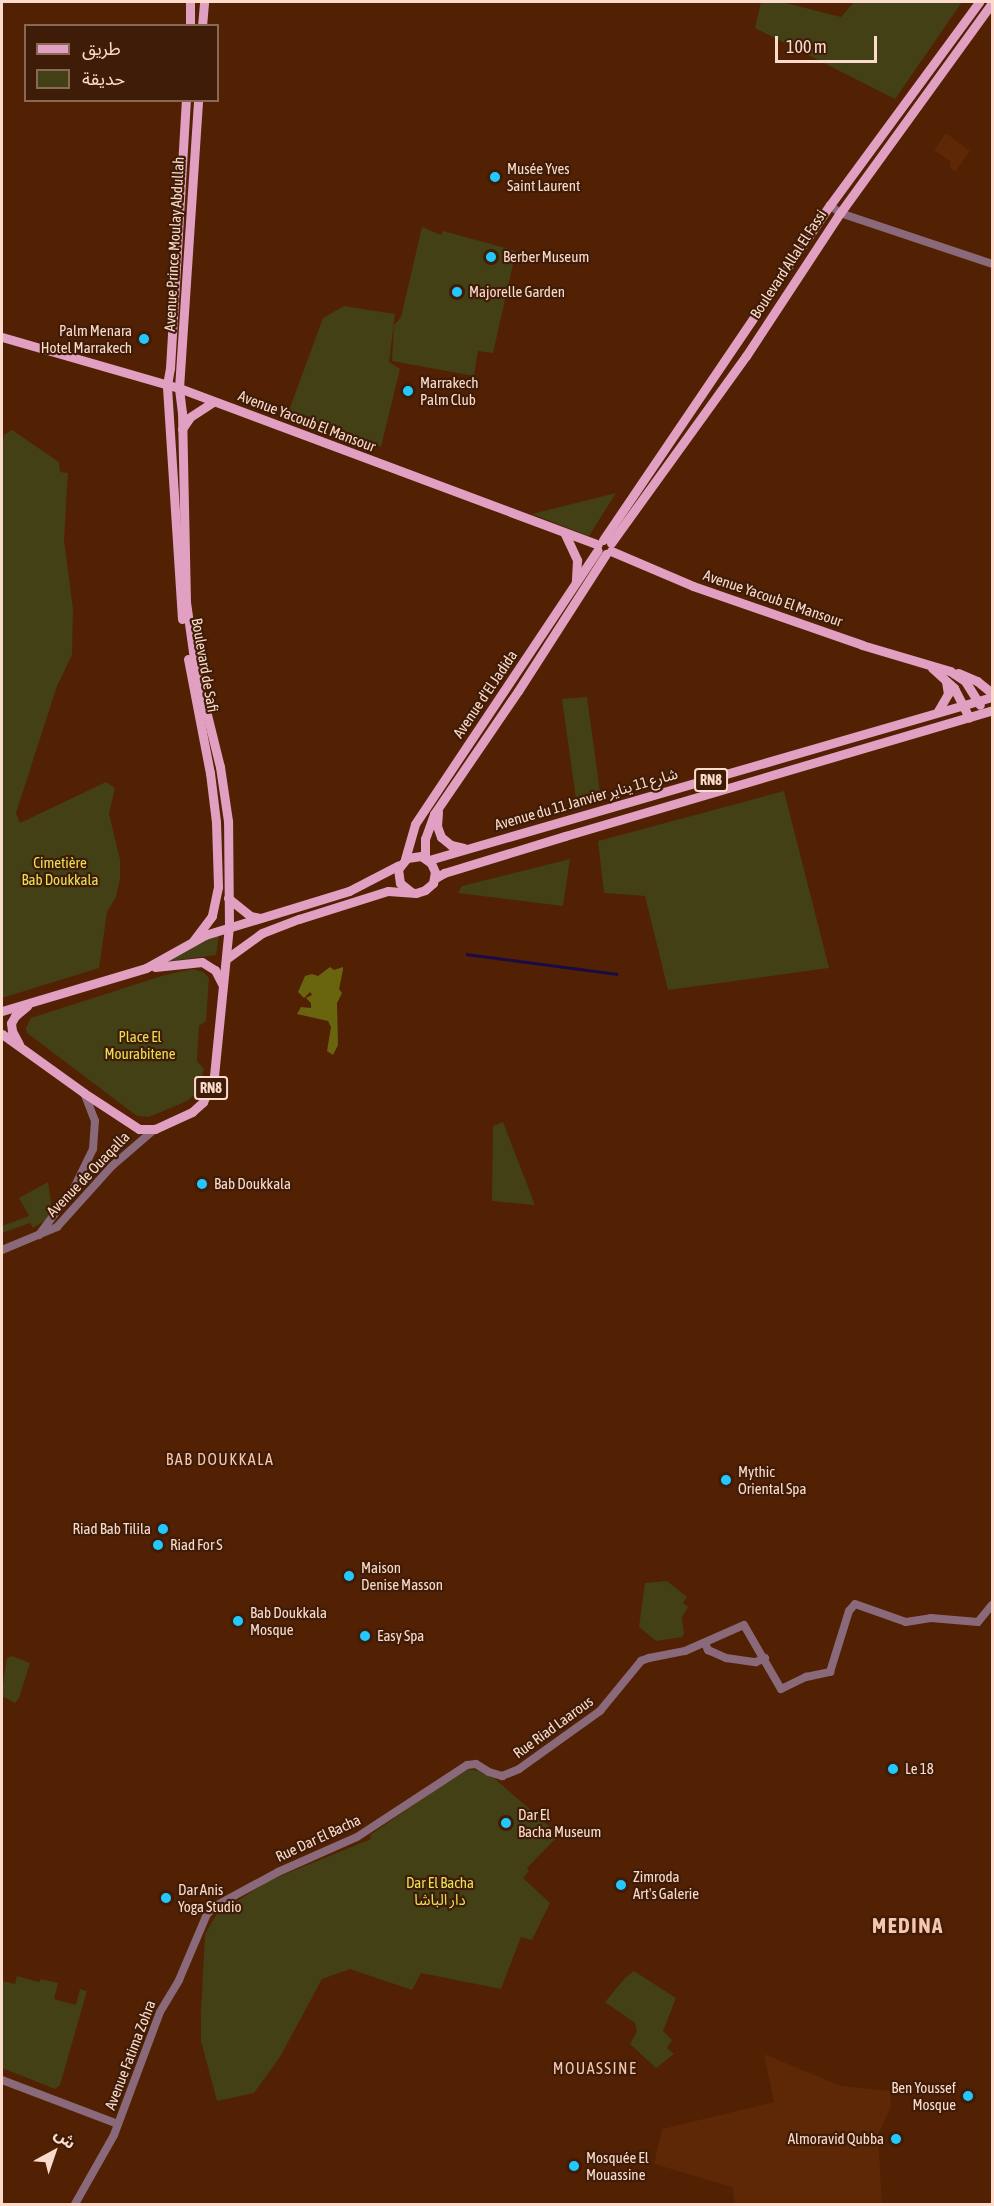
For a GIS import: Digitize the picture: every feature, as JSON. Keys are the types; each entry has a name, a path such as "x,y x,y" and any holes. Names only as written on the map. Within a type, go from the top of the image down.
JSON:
{"main road":[{"path":"190,2 190,24"},
{"path":"202,24 204,2"},
{"name":"Boulevard Allal El Fassi","path":"604,547 830,206 979,2"},
{"name":"Boulevard Allal El Fassi","path":"604,547 732,375 840,213 993,3"},
{"name":"Avenue Prince Moulay Abdullah","path":"167,385 178,251 186,102"},
{"name":"Avenue Prince Moulay Abdullah","path":"179,388 198,102"},
{"path":"178,251 189,252"},
{"name":"Avenue Yacoub El Mansour","path":"2,337 179,388 604,547 702,589 928,665 948,675 963,679 988,712"},
{"name":"Boulevard de Safi","path":"167,385 181,571 192,666 216,822 218,887 216,907 194,941"},
{"name":"Boulevard de Safi","path":"179,388 182,429 181,571"},
{"path":"182,429 190,417 213,402"},
{"path":"565,534 577,560 576,584"},
{"name":"Avenue d'El Jadida","path":"402,862 415,824 576,584 604,547"},
{"name":"Avenue d'El Jadida","path":"427,859 429,824 438,807 519,691 604,547"},
{"name":"Boulevard de Safi","path":"192,666 220,767 228,821 229,927"},
{"path":"938,711 948,694 948,675 974,679 993,695"},
{"name":"Avenue Yacoub El Mansour","path":"948,675 969,717"},
{"name":"Avenue du 11 Janvier شارع 11 يناير","path":"427,859 776,761 993,695"},
{"name":"Avenue du 11 Janvier شارع 11 يناير","path":"434,879 565,836 988,712"},
{"path":"209,769 220,767"},
{"path":"438,807 437,823 441,837 451,845 466,848"},
{"path":"216,822 228,821"},
{"name":"RN8","path":"2,1011 146,968 194,941 229,927 349,891 413,855 427,859"},
{"path":"427,859 434,869 434,879"},
{"path":"402,862 399,882 411,892"},
{"name":"RN8","path":"226,959 262,933 388,891 425,890 434,879"},
{"path":"228,898 250,915 263,918"},
{"name":"RN8","path":"155,1129 192,1112 208,1093 214,1076 229,927"},
{"path":"146,968 202,962 214,970 223,988"},
{"path":"22,1049 12,1031 11,1023 18,1012 31,1003"},
{"path":"2,1034 132,1126 155,1129"}],"street":[{"path":"830,206 840,213 993,264"},
{"name":"Avenue de Ouaqalla","path":"38,1236 74,1188 93,1149 95,1121 84,1094"},
{"name":"Avenue de Ouaqalla","path":"2,1250 57,1227 111,1166 155,1129"},
{"name":"Rue Riad Laarous","path":"502,1776 519,1769 590,1719 619,1692 641,1661 661,1654 685,1651 744,1624 781,1689 806,1677 830,1672 849,1611 855,1604 865,1605 902,1621 931,1618 978,1622 993,1605"},
{"path":"705,1643 708,1650 726,1658 756,1662 765,1658"},
{"name":"Rue Dar El Bacha","path":"207,1914 251,1886 357,1837 467,1765 476,1764 489,1772 502,1776"},
{"name":"Avenue Fatima Zohra","path":"75,2205 107,2150 160,2012 179,1980 207,1914"},
{"path":"2,2080 118,2124"}],"shaded area":[{"path":"946,133 970,151 955,172 949,167 951,162 934,150"},
{"path":"466,953 618,973 618,976 466,956"},
{"path":"330,967 334,970 343,967 339,989 342,993 337,1003 338,1045 333,1055 327,1051 331,1027 328,1021 297,1014 301,1007 311,1008 311,1003 306,998 312,995 310,992 304,998 298,992 305,976 312,974 318,976"},
{"path":"764,2054 841,2086 890,2091 891,2107 878,2134 882,2204 735,2204 732,2187 654,2164 662,2129 774,2102"}],"green space":[{"path":"761,2 782,2 841,17 854,2 962,2 895,99 755,28"},
{"name":"Majorelle Garden","path":"422,227 441,235 443,231 516,251 493,353 478,351 474,376 392,361 394,325 401,317"},
{"path":"344,306 395,314 389,362 400,369 381,447 288,413 323,318"},
{"name":"Cimetière Bab Doukkala","path":"12,430 59,462 60,472 68,473 64,540 73,609 72,655 57,686 16,813 20,823 106,782 115,788 109,814 120,859 120,879 116,897 107,912 99,968 2,998 2,449 4,435"},
{"path":"616,493 589,536 532,514"},
{"path":"587,697 600,792 576,799 562,699"},
{"path":"784,791 829,968 668,990 645,896 604,893 598,841"},
{"path":"570,859 563,906 458,893 462,886"},
{"path":"219,935 216,955 164,962 208,938"},
{"name":"Place El Mourabitene","path":"193,969 203,972 209,978 206,1021 199,1026 197,1061 204,1069 200,1083 194,1095 187,1101 149,1117 137,1116 27,1033 26,1028 31,1018 165,975"},
{"path":"503,1122 535,1205 492,1201 493,1126"},
{"path":"48,1182 51,1202 50,1215 46,1220 33,1228 30,1223 2,1233 2,1226 29,1216 19,1198"},
{"path":"667,1581 687,1597 683,1603 688,1607 682,1617 684,1634 682,1637 656,1641 639,1627 645,1583"},
{"path":"12,1656 30,1663 19,1698 15,1703 2,1696 7,1658"},
{"name":"Dar El Bacha دار الباشا","path":"465,1769 480,1771 494,1778 559,1835 527,1868 529,1871 523,1878 550,1903 532,1940 521,1937 501,1989 421,1973 412,1990 350,1969 322,1979 280,2057 254,2093 217,2101 201,2041 201,2014 205,1934 217,1914 268,1881 371,1839 370,1835"},
{"path":"634,1971 676,1998 663,2031 672,2040 667,2048 674,2054 656,2068 630,2044 637,2031 635,2023 605,2002"},
{"path":"17,1976 39,1982 41,1979 58,1983 54,1999 76,2005 80,1989 87,1991 60,2085 55,2089 2,2068 2,1981 15,1984"}],"place":[{"name":"Musée Yves Saint Laurent","path":"495,177"},
{"name":"Berber Museum","path":"491,257"},
{"name":"Majorelle Garden","path":"457,292"},
{"name":"Palm Menara Hotel Marrakech","path":"144,339"},
{"name":"Marrakech Palm Club","path":"408,391"},
{"name":"Bab Doukkala","path":"202,1184"},
{"name":"Mythic Oriental Spa","path":"726,1480"},
{"name":"Riad Bab Tilila","path":"163,1529"},
{"name":"Riad For S","path":"158,1545"},
{"name":"Maison Denise Masson","path":"349,1576"},
{"name":"Bab Doukkala Mosque","path":"238,1621"},
{"name":"Easy Spa","path":"365,1636"},
{"name":"Le 18","path":"893,1769"},
{"name":"Dar El Bacha Museum","path":"506,1823"},
{"name":"Zimroda Art's Galerie","path":"621,1885"},
{"name":"Dar Anis Yoga Studio","path":"166,1898"},
{"name":"Ben Youssef Mosque","path":"968,2096"},
{"name":"Almoravid Qubba","path":"896,2139"},
{"name":"Mosquée El Mouassine","path":"574,2166"}],"district":[{"name":"BAB DOUKKALA","path":"220,1459"},
{"name":"MEDINA","path":"908,1925"},
{"name":"MOUASSINE","path":"595,2068"}]}
